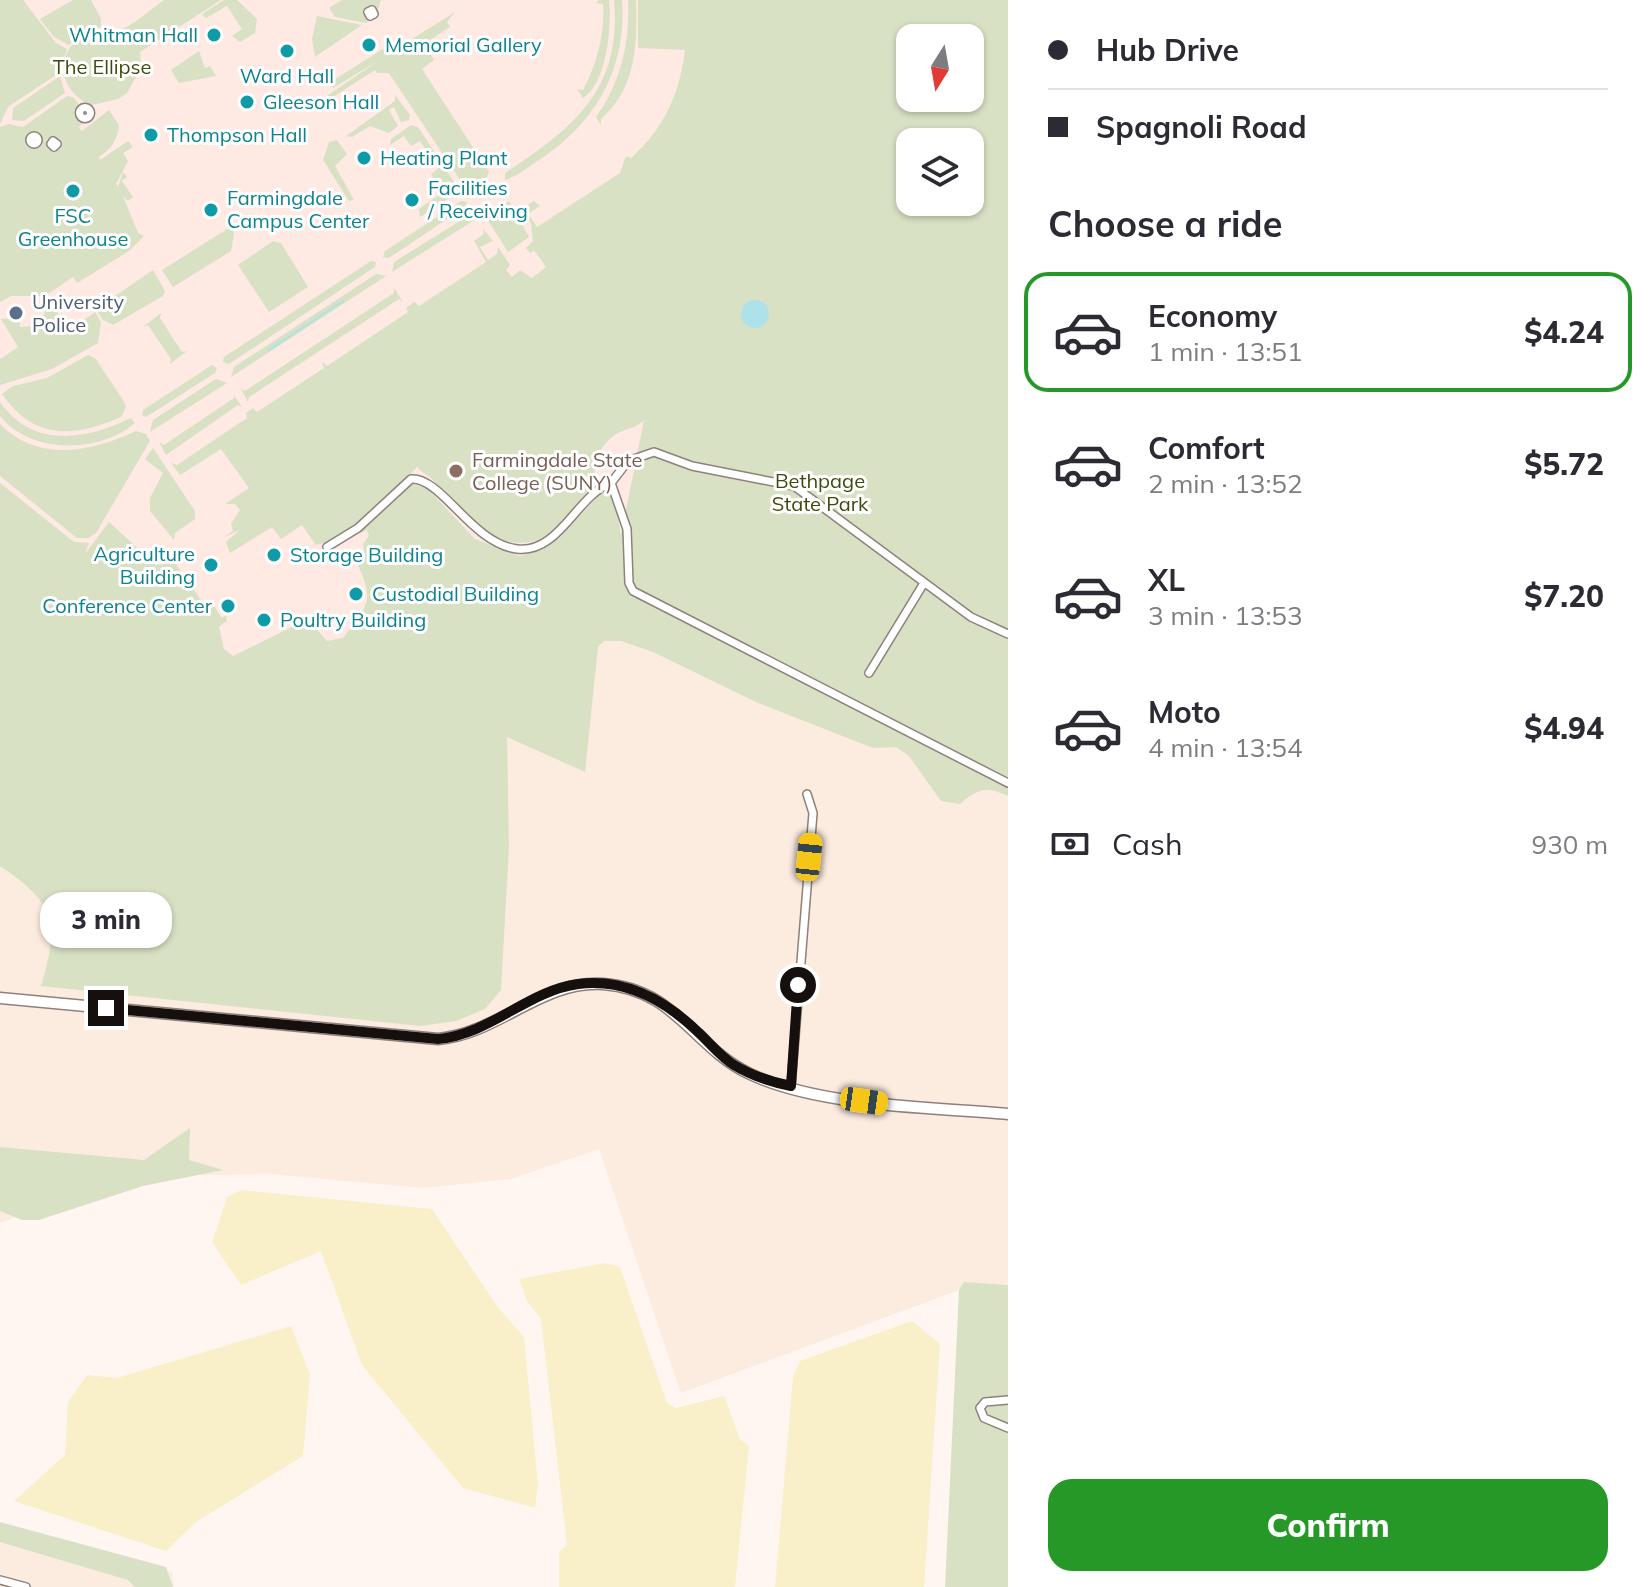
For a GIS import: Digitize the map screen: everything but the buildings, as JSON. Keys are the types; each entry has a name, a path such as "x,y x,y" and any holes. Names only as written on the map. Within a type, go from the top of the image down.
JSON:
{"main road":[{"path":"0,998 438,1039 478,1031 555,990 579,984 606,984 635,990 658,1000 734,1065 791,1086 872,1102 1008,1114"}],"street":[{"path":"327,547 358,528 411,479 427,483 491,541 517,549 530,549 576,516 594,491 611,483 628,461 640,454 654,452 692,466 794,486 971,617 1008,634"},
{"path":"611,483 627,529 629,583 633,591 1008,783"},
{"path":"869,673 924,583"},
{"path":"791,1086 813,813 807,794"},
{"path":"1008,1400 985,1402 980,1408 984,1418 1008,1428"},
{"path":"0,1580 26,1587"}],"shaded area":[{"name":"Farmingdale State College (SUNY)","path":"0,0 953,0 964,24 896,24 896,112 906,112 902,128 896,128 896,216 911,216 1008,796 610,597 0,829"},
{"path":"610,597 1008,796 1008,1289 959,1290 681,1393 599,1149 511,1179 423,1188 268,1174 159,1176 38,1208 0,1223 0,829"},
{"path":"0,1523 172,1572 174,1587 0,1587"}],"green space":[{"path":"0,0 23,0 56,43 67,49 59,73 8,107 0,124"},
{"path":"73,0 91,0 101,19 101,27 80,35 69,45 54,37 40,19"},
{"name":"The Ellipse","path":"164,0 221,0 140,52 141,68 127,93 118,99 83,107 80,103 85,102 70,89 64,72 66,54 71,46 88,34 116,31 128,26"},
{"path":"224,0 237,0 257,19 255,33 240,42 232,36 242,29 227,6 206,18 202,14"},
{"path":"342,0 381,0 376,17 366,23 335,17 329,8"},
{"path":"609,0 606,53 598,80 583,98 577,89 583,90 588,80 601,37 603,4 596,3"},
{"path":"614,0 622,0 619,48 613,70 593,109 561,143 505,180 505,173 552,140 571,122 601,82 610,59"},
{"path":"628,0 636,0 632,64 622,93 601,119 601,125 596,117 612,90 622,62"},
{"name":"Bethpage State Park","path":"638,0 1008,0 1008,796 983,790 960,804 941,801 909,756 896,747 873,748 758,703 653,652 621,641 604,641 598,647 585,772 507,737 509,847 501,990 485,1009 456,1021 420,1026 41,986 50,946 49,916 33,892 0,866 0,483 74,542 89,543 85,554 109,522 156,565 175,563 204,604 214,606 222,618 226,615 227,621 219,627 224,649 233,656 302,622 311,623 327,641 343,638 364,609 367,594 356,561 365,556 363,544 369,536 367,530 348,538 406,485 425,486 475,539 520,556 542,548 577,519 604,490 615,499 621,535 644,420 613,436 603,447 596,461 596,483 560,525 546,536 520,543 494,536 471,521 417,467 371,514 331,541 316,545 302,525 281,539 272,527 230,553 226,542 240,530 224,537 233,531 231,524 240,510 235,504 225,504 249,488 221,449 180,475 171,463 177,465 247,418 246,413 253,408 257,412 324,368 322,362 327,366 408,312 406,308 414,302 419,306 486,262 474,241 484,234 483,229 493,241 480,247 488,260 497,254 498,247 510,265 506,270 512,277 520,270 532,278 546,267 534,250 530,253 526,248 533,241 531,223 520,205 524,207 534,201 540,206 528,214 537,227 620,173 626,156 631,158 643,147 668,109 679,81 685,50 638,48"},
{"path":"455,12 447,22 450,27 425,43 434,60 422,69 489,172 487,177 471,187 464,186 389,73 377,73 375,70 316,108 314,105 379,60 333,88 329,83 389,45 393,51"},
{"path":"317,16 362,25 315,57 312,39"},
{"path":"199,51 205,68 210,66 216,76 179,83 171,70"},
{"path":"60,76 65,93 24,121 12,120 13,108"},
{"path":"395,95 410,115 409,120 401,122 394,107 389,110 398,126 389,133 370,126 352,137 346,136 395,101"},
{"path":"67,96 73,97 80,106 79,117 88,117 79,127 82,131 109,110 119,125 115,140 99,157 100,160 128,141 133,147 123,153 128,161 116,184 118,187 123,172 127,177 122,181 133,197 128,201 123,196 138,233 144,236 129,251 77,283 73,277 45,296 11,296 0,302 0,127 9,124 23,127"},
{"path":"411,125 418,127 460,191 420,217 419,209 443,192 431,174 438,169 431,158 422,160 429,155 420,141 411,146 404,136 390,145 391,139"},
{"path":"337,140 347,154 335,166 354,200 349,201 323,160 329,142"},
{"path":"461,201 467,202 465,207 389,258 383,257 385,251"},
{"path":"509,201 529,237 508,252 485,216"},
{"path":"471,214 476,219 392,272 394,262"},
{"path":"232,226 231,251 173,287 162,270"},
{"path":"273,241 281,243 308,287 269,312 238,265"},
{"path":"371,261 376,262 375,267 229,364 223,362 224,357"},
{"path":"153,270 165,291 163,296 113,325 103,320 96,309"},
{"path":"376,274 386,276 231,377 234,367"},
{"path":"394,288 403,302 399,299 249,397 248,402 241,389 245,391 394,293"},
{"path":"45,309 55,310 70,330 95,312 101,322 98,343 52,369 0,385 0,359 18,347 1,319 19,318 20,327 37,326 37,315 44,315"},
{"path":"161,313 160,318 182,352 187,351 170,364 171,359 148,325 143,327"},
{"path":"88,355 95,358 123,400 126,407 121,417 87,429 56,431 27,420 2,394 13,386 47,378"},
{"path":"212,365 217,368 215,373 146,417 142,415 143,410"},
{"path":"216,379 227,383 150,432 153,420"},
{"path":"233,394 242,407 238,405 166,455 159,442 164,445 234,398"},
{"path":"0,402 13,417 44,434 78,435 114,426 131,418 135,423 103,440 65,445 46,443 13,428 0,416"},
{"path":"0,424 15,436 48,449 84,448 136,431 146,434 150,441 96,533 88,538 77,538 0,476"},
{"path":"153,448 195,511 195,519 175,533 174,540 150,511 150,498 163,473 145,459"},
{"path":"190,1128 189,1160 223,1170 143,1186 39,1220 22,1220 0,1211 0,1147 144,1160"},
{"path":"964,1282 1008,1285 1008,1587 945,1587 959,1290"},
{"path":"0,1522 166,1567 173,1587 135,1587 128,1580 0,1542"}],"sand":[{"path":"241,1190 432,1209 497,1306 524,1337 538,1485 535,1508 463,1488 362,1365 321,1251 241,1285 212,1242 227,1197"},
{"path":"605,1263 620,1267 667,1403 676,1408 724,1396 740,1439 749,1446 735,1587 559,1587 559,1552 567,1545 541,1319 527,1301 519,1279"},
{"path":"912,1321 940,1344 924,1587 775,1587 793,1377 800,1361"},
{"path":"291,1326 310,1375 303,1456 196,1522 166,1551 14,1501 65,1455 68,1402 87,1375 117,1378"}],"water":[{"path":"755,300 765,304 769,314 765,324 755,328 745,324 741,314 745,304"}],"waterway":[{"path":"269,350 343,301"}],"place":[{"name":"Whitman Hall","path":"214,35"},
{"name":"Memorial Gallery","path":"369,45"},
{"name":"Ward Hall","path":"287,51"},
{"name":"Gleeson Hall","path":"247,102"},
{"name":"Thompson Hall","path":"151,135"},
{"name":"Heating Plant","path":"364,158"},
{"name":"FSC Greenhouse","path":"73,191"},
{"name":"Facilities / Receiving","path":"412,200"},
{"name":"Farmingdale Campus Center","path":"211,210"},
{"name":"University Police","path":"16,313"},
{"name":"Farmingdale State College (SUNY)","path":"456,471"},
{"name":"Storage Building","path":"274,555"},
{"name":"Agriculture Building","path":"211,565"},
{"name":"Custodial Building","path":"356,594"},
{"name":"Conference Center","path":"228,606"},
{"name":"Poultry Building","path":"264,620"}],"route":[{"path":"106,1008 438,1039 478,1031 567,986 606,984 635,990 658,1000 678,1013 734,1065 769,1081 791,1086 798,985"}]}
